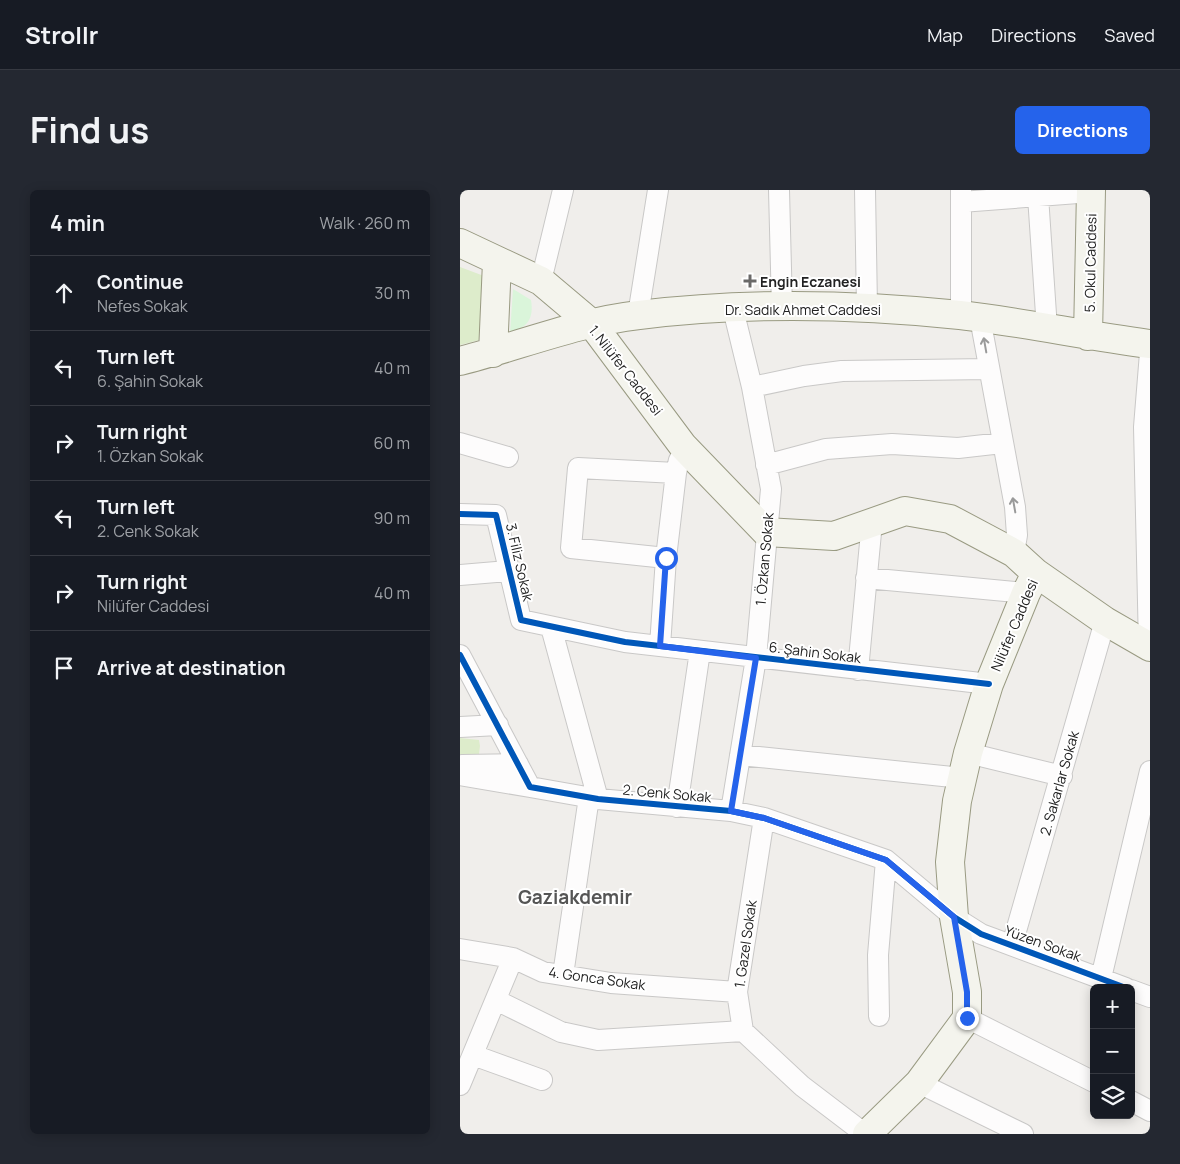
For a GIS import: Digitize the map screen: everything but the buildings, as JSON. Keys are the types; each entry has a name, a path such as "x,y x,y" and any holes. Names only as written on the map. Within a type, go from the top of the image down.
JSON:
{"main road":[{"name":"5. Okul Caddesi","path":"1088,336 1091,191"},
{"name":"1. Nilüfer Caddesi","path":"460,243 541,281 592,324 683,446"},
{"path":"493,353 497,262"},
{"name":"Dr. Sadık Ahmet Caddesi","path":"460,360 493,353 592,324 638,315 733,309 866,307 970,317 1150,344"},
{"path":"683,446 766,532"},
{"name":"Nilüfer Caddesi","path":"766,532 834,536 905,511 950,520 1014,553 1031,583 989,684 965,765 957,801 950,862 954,917 967,992 967,1018"},
{"path":"1031,583 1149,646"},
{"path":"866,1134 919,1083 967,1018"}],"street":[{"path":"541,281 563,190"},
{"path":"638,315 658,190"},
{"path":"779,190 782,308"},
{"path":"865,190 866,307"},
{"path":"1014,553 1017,521 989,369 970,317 961,196 1038,196 1091,191"},
{"path":"1038,196 1047,329"},
{"name":"1. Özkan Sokak","path":"731,811 756,658 771,490 752,387 733,309"},
{"path":"1149,646 1144,427 1150,353"},
{"path":"752,387 804,376 842,371 989,369"},
{"path":"460,443 508,457"},
{"path":"766,464 826,449 892,444 958,448 1002,443"},
{"path":"660,646 666,558 676,473 683,446"},
{"path":"666,558 572,548 578,468 676,473"},
{"name":"3. Filiz Sokak","path":"460,514 496,515 521,620"},
{"path":"858,670 872,522"},
{"path":"460,575 508,571"},
{"path":"866,578 1031,583"},
{"name":"6. Şahin Sokak","path":"521,620 551,628 625,642 989,684"},
{"name":"2. Sakarlar Sokak","path":"1012,945 1105,621"},
{"path":"551,628 593,798 563,975"},
{"path":"677,807 700,651"},
{"path":"460,655 469,685 498,725 530,787"},
{"path":"460,727 498,725"},
{"path":"740,755 965,765 1062,776"},
{"path":"460,776 518,764"},
{"path":"1101,978 1150,771"},
{"name":"2. Cenk Sokak","path":"460,776 593,798 731,811 764,818 886,860 954,917"},
{"name":"1. Gazel Sokak","path":"743,1031 737,992 764,818"},
{"path":"879,1016 878,955 886,860"},
{"name":"Yüzen Sokak","path":"954,917 981,934 1116,984"},
{"name":"4. Gonca Sokak","path":"460,949 513,958 543,972 612,983 737,992"},
{"path":"460,1085 513,958"},
{"path":"1135,991 1150,997"},
{"path":"496,1000 560,1032 598,1040 743,1031 802,1086 866,1134"},
{"path":"967,1018 1090,1080"},
{"path":"473,1055 542,1080"},
{"path":"919,1083 1023,1134"},
{"path":"1135,1103 1150,1111"}],"green space":[{"path":"460,267 484,276 487,338 460,345"},
{"path":"513,289 531,300 532,312 525,325 510,333"},
{"path":"460,738 479,740 479,754 472,758 460,758"}],"cycle path":[{"path":"460,514 496,515 521,620 625,642 989,684"},
{"path":"460,655 530,787 598,799 731,811 764,818 886,860 954,917 981,934 1115,984"}],"place":[{"name":"Engin Eczanesi","path":"750,281"}],"district":[{"name":"Gaziakdemir","path":"575,897"}],"route":[{"path":"666,558 660,646 756,658 731,811 764,818 886,860 954,917 967,992 967,1018"}]}
